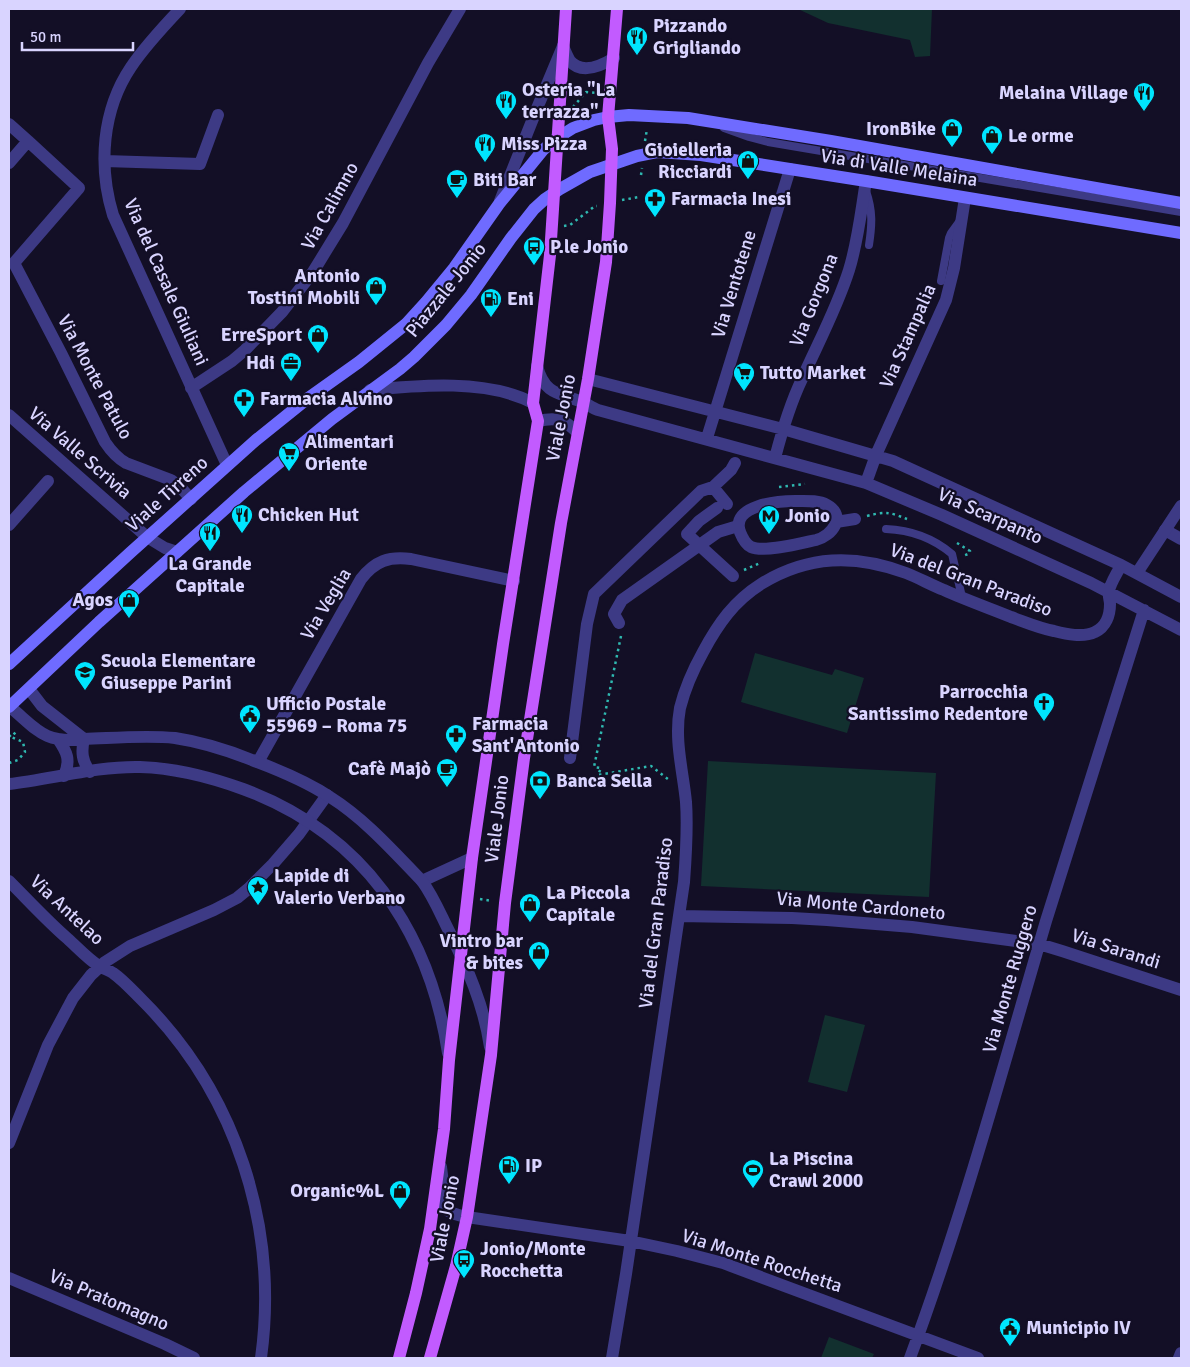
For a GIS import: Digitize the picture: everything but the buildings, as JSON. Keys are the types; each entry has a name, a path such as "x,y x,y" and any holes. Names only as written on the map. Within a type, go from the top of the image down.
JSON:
{"main road":[{"path":"553,193 566,9"},
{"path":"611,164 608,117 617,9"},
{"name":"Via di Valle Melaina","path":"608,117 624,115 672,116 702,120 831,141 1181,204"},
{"name":"Piazzale Jonio","path":"359,362 398,331 421,307 454,268 499,204 543,150 573,128 608,117"},
{"name":"Via di Valle Melaina","path":"611,164 643,154 662,152 716,157 865,184 1181,233"},
{"name":"Piazzale Jonio","path":"370,390 408,362 440,332 471,295 538,205 553,193 590,172 611,164"},
{"name":"Viale Jonio","path":"430,1358 456,1266 467,1217 491,1055 505,903 524,758 561,523 588,379 606,262 611,164"},
{"name":"Viale Jonio","path":"399,1358 430,1230 444,1129 449,1060 472,858 538,421 533,403 550,255 553,193"},
{"name":"Viale Tirreno","path":"9,664 227,465 282,419 359,362"},
{"path":"9,707 99,622 294,449 370,390"}],"street":[{"name":"Via del Casale Giuliani","path":"180,9 137,58 114,98 105,145 106,187 113,215 227,465"},
{"name":"Via Calimno","path":"192,388 232,361 244,350 282,312 313,272 343,223 425,69 460,9"},
{"path":"563,46 569,60 581,68 599,67 614,58"},
{"name":"Piazzale Jonio","path":"499,204 563,46"},
{"path":"105,161 200,164 218,116"},
{"path":"9,124 28,141 9,163"},
{"name":"Via Monte Patulo","path":"28,141 79,188 12,267 62,353 111,451 120,460 176,484 191,499"},
{"name":"Via Ventotene","path":"706,438 790,169"},
{"name":"Via Gorgona","path":"783,429 799,386 848,272 857,236 865,184"},
{"name":"Via Stampalia","path":"866,483 876,455 946,300 954,268 965,198"},
{"name":"Via Scarpanto","path":"538,366 542,380 552,391 561,396 584,402 598,410 866,483 942,515 1108,592 1181,630"},
{"name":"Via Scarpanto","path":"588,379 876,455 915,470 1137,572 1181,597"},
{"path":"370,390 430,385 462,386 506,392 533,403"},
{"name":"Via Valle Scrivia","path":"9,415 147,537 165,548 177,552"},
{"path":"538,421 561,420 577,432"},
{"path":"775,458 783,429"},
{"path":"570,758 587,624 594,594 690,499 701,491 713,488 735,463"},
{"path":"9,525 48,481"},
{"path":"713,488 722,506 700,521 687,534 733,576"},
{"path":"795,500 816,501 828,506 836,512 836,522 830,533 821,539 762,549 747,544 738,526 742,515 755,507 771,502 795,500"},
{"path":"1137,572 1181,506"},
{"path":"836,522 855,518"},
{"path":"619,623 614,614 622,600 718,532 738,526"},
{"path":"1165,530 1181,539"},
{"name":"Via Veglia","path":"258,762 361,579 373,567 389,559 411,559 514,580"},
{"name":"Via del Gran Paradiso","path":"612,1358 684,882 687,819 678,726 681,706 688,682 722,619 736,603 755,588 785,571 826,560 855,560 907,573 962,598 1036,626 1078,635 1090,634 1105,624 1110,610 1108,592 1121,565"},
{"name":"Via Monte Ruggero","path":"910,1358 951,1242 1033,970 1039,944 1144,610"},
{"path":"29,689 42,706 84,739"},
{"path":"9,707 46,736 70,740 142,737 174,738 213,746 234,752 300,779 327,795 373,831 422,882 433,899 461,955 479,999 488,1033 491,1055"},
{"path":"58,739 67,754 68,763 64,776"},
{"path":"84,739 82,756 90,772"},
{"path":"9,784 109,768 139,767 170,770 226,783 277,804 308,821 334,840 366,871 384,891 403,919 419,952 435,994 449,1060"},
{"path":"9,1143 14,1114 56,1028 79,988 91,974 130,946 219,908 237,898 273,864 327,795"},
{"path":"422,882 472,858"},
{"name":"Via Antelao","path":"9,881 60,932 100,966 116,975 151,1010 174,1035 202,1076 220,1107 235,1139 253,1195 262,1241 265,1308 261,1358"},
{"name":"Via Monte Cardoneto","path":"679,916 792,918 855,922 912,927 1039,944"},
{"name":"Via Sarandi","path":"1039,944 1181,990"},
{"name":"Via Monte Rocchetta","path":"440,1162 443,1183 442,1204 447,1211 467,1217 630,1242 677,1251 723,1263 978,1358"},
{"name":"Via Pratomagno","path":"9,1278 147,1336 194,1358"},
{"path":"1179,1358 1181,1353"}],"lane":[{"name":"Via di Valle Melaina","path":"702,120 749,138 768,142 1181,212"},
{"path":"865,184 872,216 869,245"},
{"path":"941,281 949,238 962,218"},
{"path":"886,529 902,529 934,541 952,554 962,598"}],"path":[{"path":"566,108 574,107 586,92 596,93"},
{"path":"570,225 595,206"},
{"path":"545,449 563,452"},
{"path":"733,576 764,560"},
{"path":"619,623 622,631 594,767 601,768 598,775 651,766 669,781 683,782"},
{"path":"9,763 18,760 25,752 23,742 10,736 19,729"},
{"path":"474,898 496,902"}],"green space":[{"path":"798,9 932,9 930,56 915,57 910,40 828,23"},
{"path":"755,653 832,675 835,669 864,678 847,733 741,702"},
{"path":"708,761 936,773 929,897 701,886"},
{"path":"825,1015 865,1025 847,1092 808,1082"},
{"path":"829,1337 874,1354 872,1358 821,1358"}],"place":[{"name":"Pizzando Grigliando","path":"637,56"},
{"name":"Melaina Village","path":"1144,112"},
{"name":"Osteria \"La terrazza\"","path":"506,120"},
{"name":"IronBike","path":"952,148"},
{"name":"Le orme","path":"992,155"},
{"name":"Miss Pizza","path":"485,163"},
{"name":"Gioielleria Ricciardi","path":"748,180"},
{"name":"Biti Bar","path":"457,199"},
{"name":"Farmacia Inesi","path":"655,218"},
{"name":"P.le Jonio","path":"534,266"},
{"name":"Antonio Tostini Mobili","path":"376,306"},
{"name":"Eni","path":"491,318"},
{"name":"ErreSport","path":"318,354"},
{"name":"Hdi","path":"291,382"},
{"name":"Tutto Market","path":"744,392"},
{"name":"Farmacia Alvino","path":"244,418"},
{"name":"Alimentari Oriente","path":"289,472"},
{"name":"Chicken Hut","path":"242,534"},
{"name":"Jonio","path":"769,535"},
{"name":"La Grande Capitale","path":"210,552"},
{"name":"Agos","path":"129,619"},
{"name":"Scuola Elementare Giuseppe Parini","path":"85,691"},
{"name":"Parrocchia Santissimo Redentore","path":"1044,722"},
{"name":"Ufficio Postale 55969 – Roma 75","path":"250,734"},
{"name":"Farmacia Sant'Antonio","path":"456,754"},
{"name":"Cafè Majò","path":"447,788"},
{"name":"Banca Sella","path":"540,800"},
{"name":"Lapide di Valerio Verbano","path":"258,906"},
{"name":"La Piccola Capitale","path":"530,923"},
{"name":"Vintro bar & bites","path":"539,971"},
{"name":"IP","path":"509,1185"},
{"name":"La Piscina Crawl 2000","path":"753,1189"},
{"name":"Organic%L","path":"400,1210"},
{"name":"Jonio/Monte Rocchetta","path":"464,1279"},
{"name":"Municipio IV","path":"1010,1347"}]}
